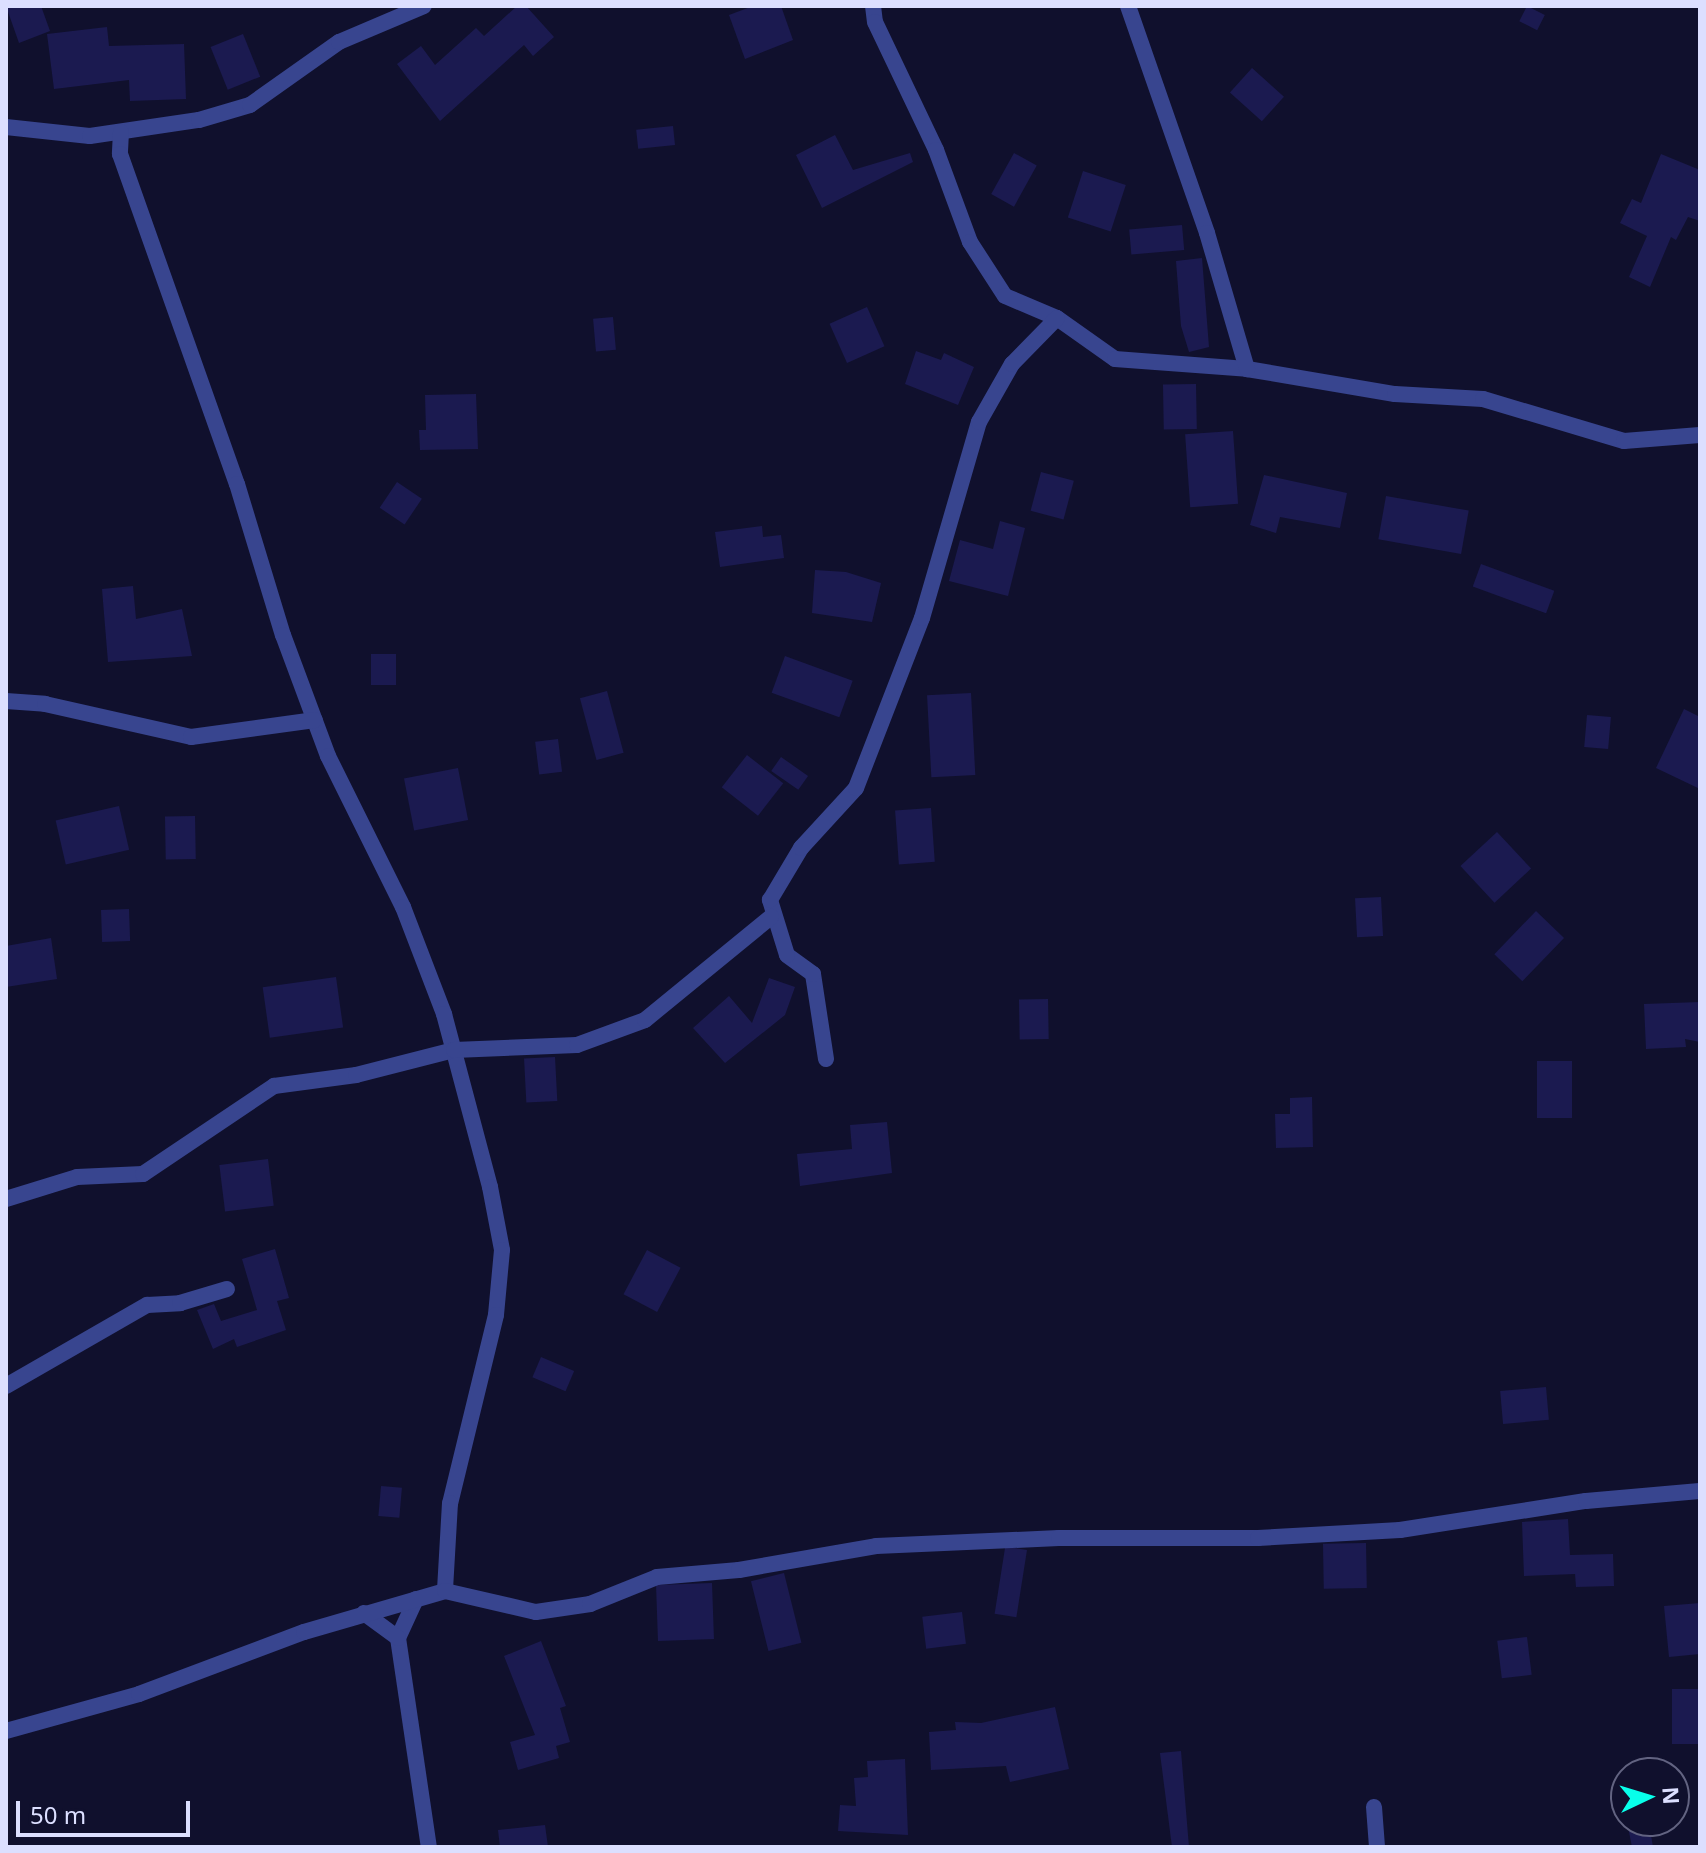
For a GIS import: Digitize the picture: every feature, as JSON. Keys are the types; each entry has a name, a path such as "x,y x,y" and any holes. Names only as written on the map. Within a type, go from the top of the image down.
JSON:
{"street":[{"path":"6,127 90,136 199,120 250,105 339,42 424,6"},
{"path":"873,6 875,22 936,150 970,242 1005,296 1057,318 1115,359 1247,369 1395,394 1483,399 1624,441 1700,435"},
{"path":"1128,6 1207,233 1247,369"},
{"path":"121,132 120,154 315,720 403,907 454,1050 502,1250 496,1315 477,1411 450,1503 445,1591"},
{"path":"90,136 120,154"},
{"path":"826,1059 813,974 787,955 771,917 770,900 801,848 856,788 922,618 979,422 1012,364 1057,318"},
{"path":"6,701 45,704 191,737 315,720"},
{"path":"6,1199 77,1177 143,1174 274,1086 356,1075 454,1050 577,1045 645,1020 771,917"},
{"path":"6,1386 147,1305 180,1303 227,1289"},
{"path":"6,1731 139,1694 364,1613 445,1591 536,1612 590,1604 657,1577 739,1570 876,1546 1059,1538 1258,1538 1400,1530 1586,1501 1700,1491"},
{"path":"416,1599 398,1638 429,1847"},
{"path":"364,1613 398,1638"},
{"path":"1374,1807 1377,1847"}],"building":[{"path":"6,6 41,6 50,31 19,43"},
{"path":"517,6 526,6 554,37 533,56 524,45 440,121 397,64 421,46 435,65 476,28 484,36"},
{"path":"753,6 781,6 793,40 745,59 729,15"},
{"path":"1527,6 1545,15 1537,30 1519,21"},
{"path":"107,27 109,46 184,44 186,99 130,101 129,80 54,89 47,34"},
{"path":"243,34 260,77 228,90 211,47"},
{"path":"1252,68 1284,97 1262,121 1230,93"},
{"path":"673,126 675,145 638,149 636,130"},
{"path":"835,135 853,170 910,153 913,162 822,208 796,155"},
{"path":"1014,153 1037,166 1014,207 991,194"},
{"path":"1661,154 1700,170 1700,221 1688,217 1676,240 1671,237 1650,287 1629,277 1647,236 1620,223 1632,199 1641,203"},
{"path":"1083,171 1126,185 1111,232 1068,218"},
{"path":"1182,225 1184,250 1131,255 1129,230"},
{"path":"1202,258 1209,347 1189,352 1181,326 1176,261"},
{"path":"867,307 884,346 847,363 830,324"},
{"path":"613,317 616,350 596,352 593,319"},
{"path":"916,351 941,360 944,353 974,367 958,405 905,384"},
{"path":"1196,384 1197,429 1164,430 1163,385"},
{"path":"476,394 478,449 420,450 419,430 426,430 425,395"},
{"path":"1233,431 1238,504 1190,507 1185,434"},
{"path":"1041,472 1074,481 1063,519 1031,511"},
{"path":"1264,475 1347,493 1340,528 1280,517 1276,533 1250,525"},
{"path":"397,482 422,499 405,524 380,508"},
{"path":"1386,496 1469,511 1461,554 1378,539"},
{"path":"1000,521 1025,528 1008,596 949,581 960,540 993,549"},
{"path":"762,526 763,537 781,535 784,558 720,567 715,532"},
{"path":"1481,564 1554,591 1546,613 1473,587"},
{"path":"815,570 846,572 881,583 872,622 812,613"},
{"path":"133,586 136,619 182,609 192,656 108,662 102,589"},
{"path":"371,654 396,654 396,685 371,685"},
{"path":"785,656 853,681 839,717 772,693"},
{"path":"607,691 624,753 597,760 580,698"},
{"path":"971,693 975,775 931,777 927,695"},
{"path":"1684,709 1700,717 1700,789 1656,768"},
{"path":"1587,715 1611,717 1608,749 1584,747"},
{"path":"558,739 562,772 539,775 535,742"},
{"path":"747,755 783,783 758,816 722,787"},
{"path":"781,757 808,776 798,790 771,771"},
{"path":"458,768 468,820 414,831 404,778"},
{"path":"119,806 129,850 66,864 56,821"},
{"path":"931,808 935,862 899,864 895,811"},
{"path":"195,816 196,859 166,860 165,817"},
{"path":"1497,832 1531,869 1495,903 1460,866"},
{"path":"1381,897 1383,936 1357,937 1355,898"},
{"path":"129,909 130,941 102,942 101,910"},
{"path":"1536,911 1564,938 1522,981 1494,954"},
{"path":"51,938 57,979 6,987 6,946"},
{"path":"336,977 343,1028 270,1038 263,987"},
{"path":"769,978 795,987 785,1015 725,1063 693,1028 729,996 752,1023"},
{"path":"1048,999 1049,1039 1020,1040 1019,1000"},
{"path":"1700,1002 1700,1042 1685,1039 1686,1047 1646,1049 1644,1004"},
{"path":"555,1057 557,1101 526,1103 524,1059"},
{"path":"1537,1061 1572,1061 1572,1118 1537,1118"},
{"path":"1312,1097 1313,1147 1276,1148 1275,1114 1290,1114 1290,1098"},
{"path":"887,1122 892,1173 800,1186 797,1154 852,1149 850,1125"},
{"path":"268,1159 274,1206 225,1212 219,1165"},
{"path":"275,1249 289,1298 277,1301 286,1330 237,1347 234,1339 213,1349 197,1310 214,1304 221,1321 257,1310 242,1259"},
{"path":"647,1250 681,1268 657,1312 624,1294"},
{"path":"541,1357 574,1371 566,1391 532,1377"},
{"path":"1546,1387 1549,1420 1503,1424 1500,1391"},
{"path":"381,1486 402,1488 399,1518 378,1516"},
{"path":"1568,1519 1570,1555 1613,1554 1614,1586 1576,1587 1575,1574 1524,1576 1522,1522"},
{"path":"1366,1543 1367,1588 1324,1589 1323,1544"},
{"path":"1005,1547 1027,1550 1016,1617 995,1614"},
{"path":"784,1573 801,1643 768,1651 751,1581"},
{"path":"712,1583 714,1639 658,1641 656,1585"},
{"path":"1700,1603 1700,1654 1669,1657 1664,1606"},
{"path":"962,1612 966,1644 926,1649 922,1617"},
{"path":"1527,1637 1532,1675 1502,1678 1497,1641"},
{"path":"541,1641 566,1706 560,1708 570,1742 556,1746 559,1758 518,1770 510,1742 535,1735 504,1656"},
{"path":"1672,1689 1700,1689 1700,1744 1672,1744"},
{"path":"1055,1707 1069,1769 1010,1782 1006,1766 931,1770 929,1732 956,1730 955,1722 981,1723"},
{"path":"1181,1751 1189,1847 1172,1847 1160,1753"},
{"path":"905,1759 908,1835 838,1831 840,1805 856,1806 854,1778 868,1777 867,1761"},
{"path":"545,1825 548,1847 500,1847 498,1830"},
{"path":"1630,1837 1651,1837 1653,1847 1632,1847"}]}
